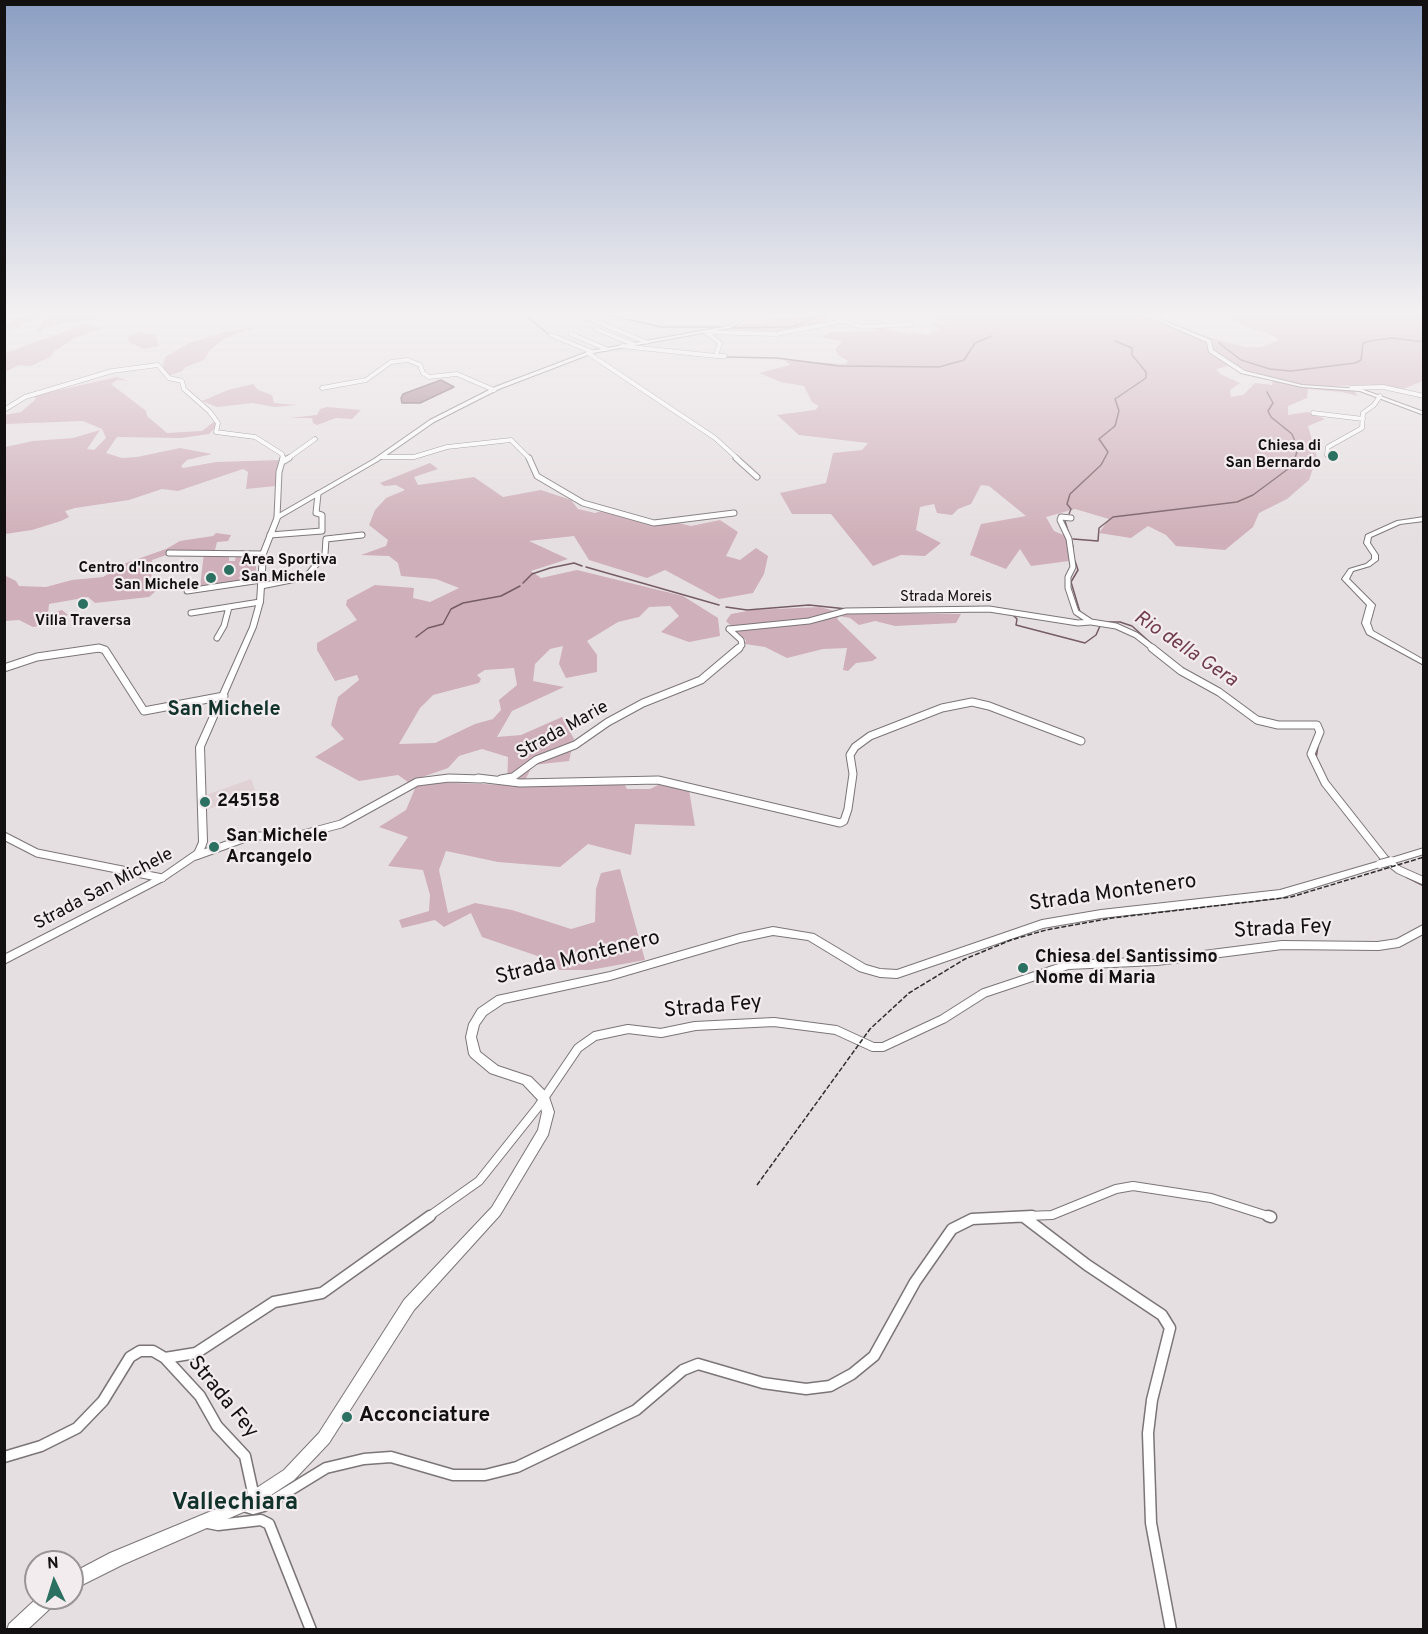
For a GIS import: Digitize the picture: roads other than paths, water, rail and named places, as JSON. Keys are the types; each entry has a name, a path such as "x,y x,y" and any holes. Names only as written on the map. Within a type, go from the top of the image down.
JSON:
{"main road":[{"path":"1424,519 1399,522 1368,536 1367,543 1375,555 1375,560 1368,565 1351,570 1344,579 1371,605 1366,623 1370,632 1424,663"},
{"name":"Strada Montenero","path":"544,1098 527,1080 494,1070 475,1054 471,1037 474,1024 482,1012 501,999 602,978 773,931 810,937 862,968 880,973 897,974 1042,924 1101,914 1280,894 1424,851"},
{"path":"84,1576 116,1559 243,1505 289,1475 324,1438 405,1311 496,1211 544,1131 548,1112 544,1098"},
{"path":"15,1629 36,1610"}],"street":[{"path":"4,410 25,397 54,388"},
{"path":"184,388 209,411 218,423 216,432 257,438 280,452 284,461"},
{"path":"490,388 494,390"},
{"path":"278,517 381,457 432,421 498,388"},
{"path":"643,388 715,438 757,477"},
{"path":"1354,388 1381,388"},
{"path":"1388,388 1424,396"},
{"path":"1363,389 1424,414"},
{"path":"1327,455 1328,447 1360,429 1366,410 1374,405 1380,396"},
{"path":"1313,413 1363,419"},
{"path":"278,517 279,472 284,461 315,439"},
{"path":"381,457 414,457 454,445 511,440 528,455 537,476 583,504 654,523 676,518 734,513"},
{"path":"318,494 316,513 322,515 322,539"},
{"name":"Strada San Michele","path":"4,960 162,878 196,856 203,842 200,747 245,650 260,602 263,554 278,517"},
{"path":"1071,518 1061,517 1060,520 1067,534 1073,567 1068,577 1068,588 1076,612 1091,622"},
{"path":"270,536 322,531"},
{"path":"187,591 306,577 325,555 326,539 362,535"},
{"path":"169,553 263,554"},
{"path":"191,613 260,602"},
{"path":"217,638 224,626 229,607"},
{"name":"Strada Moreis","path":"872,611 989,609 1078,623 1115,623 1136,635 1181,671 1219,692 1257,720 1278,725 1303,723 1317,725 1320,732 1311,754 1325,783 1385,859 1399,870 1424,881"},
{"name":"Strada Marie","path":"196,856 213,852 251,836 296,836 341,824 417,782 477,778 497,780 513,777 536,760 575,745 632,709 696,683 742,645 740,639 729,629 809,621 839,612 872,611"},
{"path":"4,668 37,657 99,648 105,650 144,711 224,696"},
{"path":"477,778 520,783 657,780 840,823 844,821 848,809 853,774 850,754 855,747 870,736 942,708 972,702 989,706 1081,741"},
{"path":"4,836 37,853 162,878"},
{"name":"Strada Fey","path":"165,1358 196,1353 265,1306 322,1293 352,1274 479,1181 544,1098 578,1048 595,1036 620,1030 661,1033 695,1026 774,1022 836,1030 878,1048 943,1019 984,993 1068,965 1157,961 1282,945 1365,947 1398,943 1424,929"},
{"path":"243,1505 253,1509 264,1506 326,1468 364,1459 391,1457 453,1475 485,1475 517,1467 636,1410 683,1370 698,1364 763,1383 806,1389 830,1386 852,1374 874,1356 929,1259 952,1229 972,1219 1052,1215 1116,1189 1133,1186 1211,1198 1271,1217"},
{"path":"1024,1217 1086,1265 1162,1315 1170,1328 1152,1400 1148,1433 1150,1523 1171,1629"},
{"name":"Strada Fey","path":"4,1457 41,1446 83,1423 103,1401 125,1362 135,1353 153,1351 165,1358 200,1396 217,1426 245,1456 255,1499"},
{"path":"205,1522 218,1525 261,1520 269,1524 311,1629"}],"waterway":[{"path":"1069,514 1071,509 1067,504 1070,494 1101,465 1108,452 1099,439 1115,426 1119,411 1115,399 1131,388"},
{"path":"1073,539 1098,541 1099,528 1113,517 1237,502 1253,495 1292,466 1298,449 1292,434 1271,417 1268,411 1273,403 1267,392"},
{"path":"1065,521 1073,547"},
{"name":"Rio della Gera","path":"1075,561 1078,570 1071,582 1080,612"},
{"path":"523,583 532,574 550,568 574,563 582,566"},
{"path":"586,567 719,605"},
{"path":"416,637 428,628 443,624 451,609 463,603 501,596 520,586"},
{"path":"726,607 747,610 809,605 847,609"},
{"path":"1013,615 1017,619 1016,625 1085,643 1096,635 1100,626"},
{"name":"Rio della Gera","path":"1106,622 1120,622 1132,626 1153,645"},
{"name":"Rio della Gera","path":"1295,722 1311,722"},
{"name":"Rio della Gera","path":"1316,759 1318,746"},
{"name":"Rio della Gera","path":"1344,812 1382,860"},
{"name":"Rio della Gera","path":"1406,877 1424,886"}],"railway":[{"path":"757,1185 870,1029 909,993 965,959 1011,940 1046,930 1112,918 1291,897 1424,857"}],"place":[{"name":"Chiesa di San Bernardo","path":"1333,456"},
{"name":"Area Sportiva San Michele","path":"229,570"},
{"name":"Centro d'Incontro San Michele","path":"211,578"},
{"name":"Villa Traversa","path":"83,604"},
{"name":"245158","path":"205,802"},
{"name":"San Michele Arcangelo","path":"214,847"},
{"name":"Chiesa del Santissimo Nome di Maria","path":"1023,968"},
{"name":"Acconciature","path":"347,1417"}],"district":[{"name":"San Michele","path":"224,711"},
{"name":"Vallechiara","path":"235,1504"}]}
